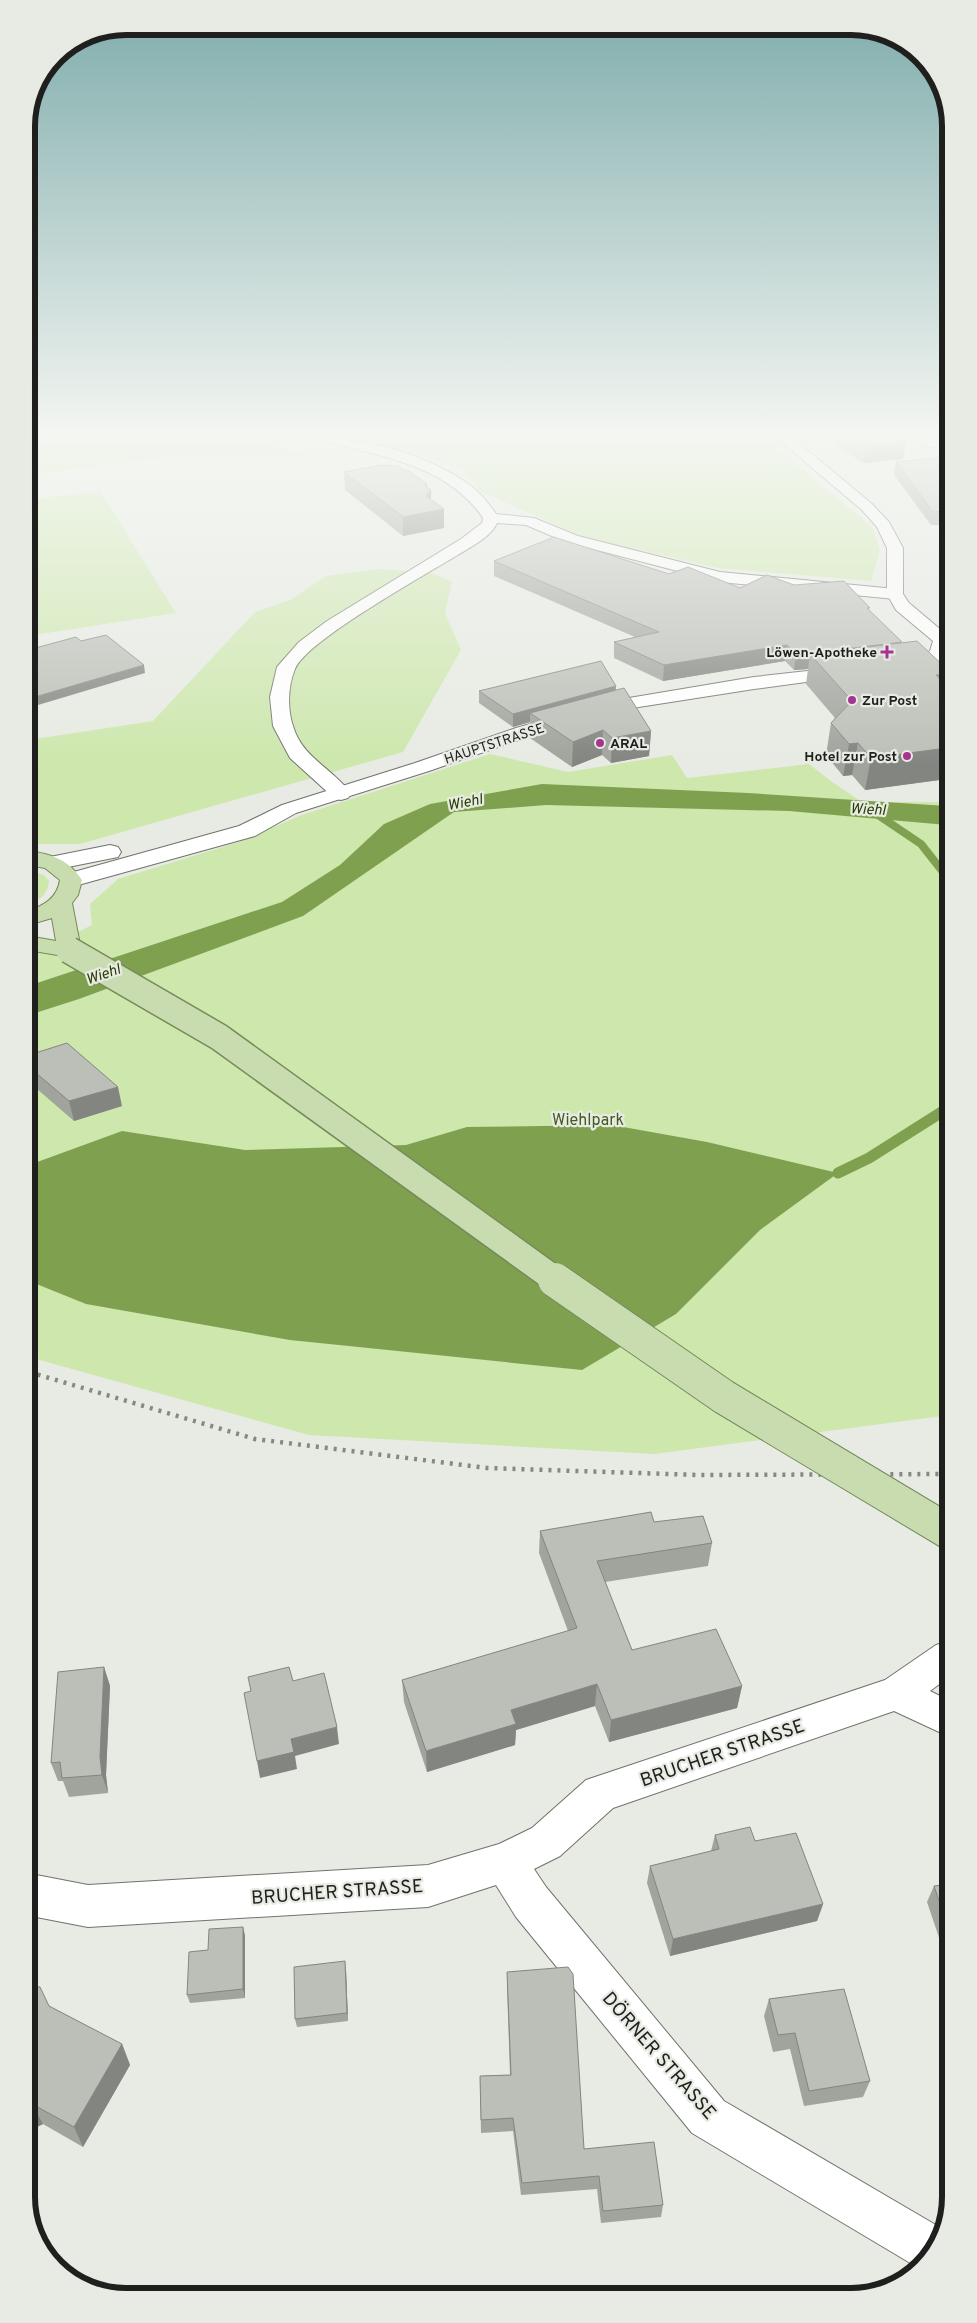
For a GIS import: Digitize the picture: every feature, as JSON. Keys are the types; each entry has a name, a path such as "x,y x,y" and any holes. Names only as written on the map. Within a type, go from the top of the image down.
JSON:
{"main road":[{"path":"35,859 53,863 66,870 72,880 71,888 61,903 35,916"},
{"path":"61,903 70,950"},
{"path":"35,944 70,950 219,1037 595,1309 724,1396 942,1528"}],"street":[{"path":"341,794 297,754 283,726 279,697 286,667 305,646 333,625 457,547"},
{"path":"605,547 720,577 895,594"},
{"path":"895,547 895,594 902,606 942,639"},
{"name":"HAUPTSTRASSE","path":"72,880 247,831 289,809 341,794 523,732 624,704 754,683 924,662 938,654 942,645"},
{"path":"53,863 99,855 239,817 289,809"},
{"name":"BRUCHER STRASSE","path":"35,1896 88,1906 428,1886 504,1862 546,1842 600,1793 896,1693 942,1662"},
{"path":"896,1693 942,1716"},
{"name":"DÖRNER STRASSE","path":"504,1862 530,1902 708,2117 928,2247"}],"green space":[{"path":"35,547 135,547 176,613 35,635"},
{"path":"629,547 879,547 880,551 871,581 718,568"},
{"path":"377,569 430,572 452,582 445,613 461,650 403,752 80,844 35,844 35,739 153,721 255,612 290,600 326,576"},
{"name":"Wiehlpark","path":"490,754 568,772 672,755 687,778 809,764 862,802 942,802 942,1416 654,1454 309,1435 35,1359 35,954 92,925 90,904 118,879 239,842 302,815"},
{"path":"35,872 44,875 49,881 47,890 36,901"}],"water":[{"name":"Wiehl","path":"542,784 748,793 942,806 942,825 789,811 546,805 454,812 303,916 79,999 35,1013 35,984 282,902 340,865 384,824 430,804"},
{"path":"612,1125 707,1142 838,1173 760,1230 676,1314 582,1370 290,1340 86,1304 35,1283 35,1163 122,1131 245,1150 406,1145 467,1127"}],"building":[{"path":"528,547 586,547 669,574 688,567 740,588 767,575 794,585 844,581 870,608 867,608 902,642 796,655 787,645 664,665 614,642 659,632 494,561"},
{"path":"106,635 144,665 35,697 35,648 76,637 81,641"},
{"path":"917,641 942,664 942,674 936,675 942,682 942,749 871,758 858,743 849,744 831,723 852,701 810,654"},
{"path":"601,661 616,686 513,714 479,691"},
{"path":"624,688 651,731 612,738 603,730 573,742 530,713"},
{"path":"67,1043 118,1087 69,1101 35,1072 35,1053"},
{"path":"651,1512 654,1522 703,1516 712,1543 597,1561 632,1650 716,1629 742,1686 611,1720 597,1684 511,1710 516,1724 426,1751 402,1680 577,1628 540,1531"},
{"path":"104,1667 100,1757 102,1775 62,1778 60,1762 51,1763 58,1672"},
{"path":"289,1667 293,1681 324,1673 337,1727 291,1739 294,1752 257,1761 244,1693 251,1691 248,1677"},
{"path":"750,1827 755,1841 796,1833 823,1904 673,1939 650,1866 719,1849 715,1835"},
{"path":"942,1885 942,1910 934,1886"},
{"path":"243,1927 243,1989 187,1995 189,1952 208,1950 209,1929"},
{"path":"345,1961 347,2013 295,2019 294,1967"},
{"path":"568,1967 573,1974 584,2149 654,2142 663,2205 603,2211 599,2176 522,2183 513,2118 481,2120 480,2076 511,2075 507,1972"},
{"path":"35,1986 40,1987 49,2006 122,2044 74,2127 35,2106"},
{"path":"844,1989 870,2081 809,2091 795,2033 778,2035 769,1999"}],"waterway":[{"name":"Wiehl","path":"875,813 921,844 942,871"},
{"path":"838,1173 869,1158 942,1112"}],"railway":[{"path":"35,1374 255,1439 487,1468 698,1475 942,1474"}],"place":[{"name":"Löwen-Apotheke","path":"887,652"},
{"name":"Zur Post","path":"852,700"},
{"name":"ARAL","path":"600,743"},
{"name":"Hotel zur Post","path":"907,756"}]}
